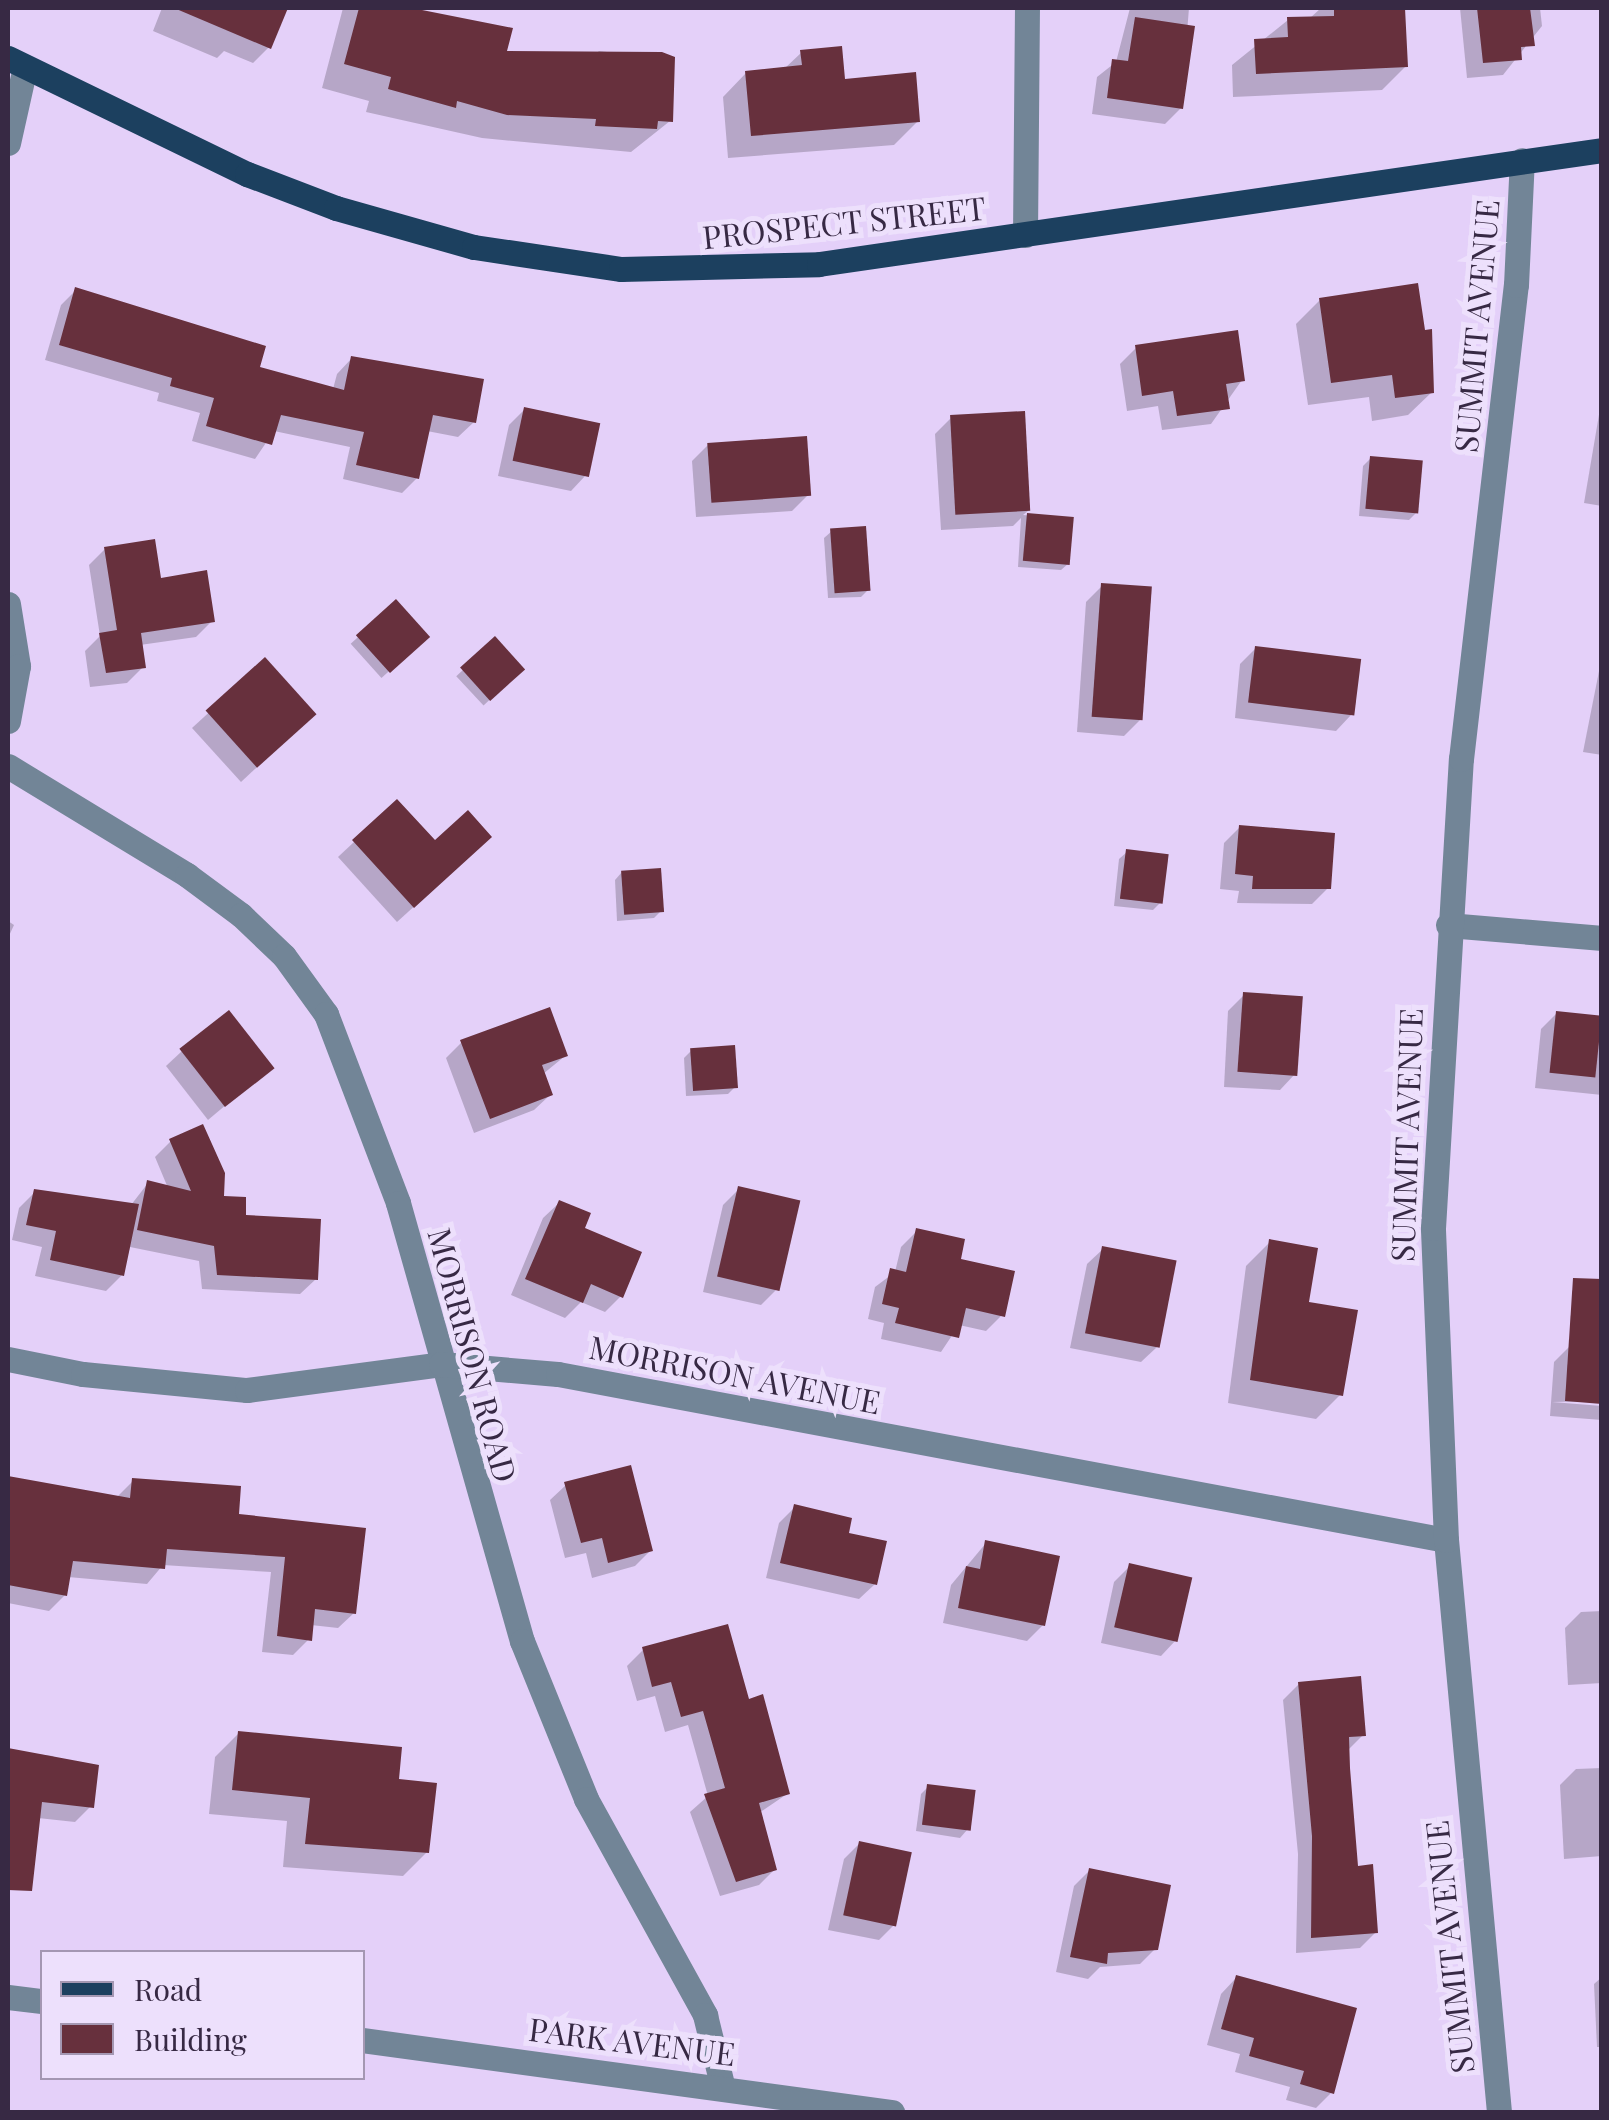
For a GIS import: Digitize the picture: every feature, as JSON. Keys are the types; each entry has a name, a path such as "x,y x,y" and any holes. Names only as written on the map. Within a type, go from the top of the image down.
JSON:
{"main road":[{"name":"PROSPECT STREET","path":"16,63 291,191 402,228 539,259 621,269 742,270 1025,235 1602,150"}],"street":[{"path":"1025,235 1028,8"},
{"path":"8,143 16,63"},
{"name":"SUMMIT AVENUE","path":"1499,2112 1446,1540 1433,1228 1448,925 1516,286 1522,160"},
{"path":"8,604 18,676 8,721"},
{"name":"MORRISON ROAD","path":"8,766 187,874 241,915 284,956 326,1014 398,1203 441,1364 543,1696 609,1846 705,2015 722,2084"},
{"path":"1448,925 1602,938"},
{"name":"MORRISON AVENUE","path":"8,1359 83,1374 247,1390 441,1364 558,1374 1446,1540"},
{"path":"8,1997 40,2001"},
{"name":"PARK AVENUE","path":"365,2040 722,2084 892,2112"}],"building":[{"path":"174,8 288,8 271,49"},
{"path":"359,8 412,8 513,28 507,51 662,52 675,57 673,122 658,121 657,129 595,126 596,119 507,115 457,101 456,108 388,89 391,77 344,64"},
{"path":"1334,8 1405,8 1408,67 1256,74 1254,39 1288,37 1287,17 1334,16"},
{"path":"1477,8 1530,8 1535,46 1521,47 1522,60 1483,63"},
{"path":"1135,17 1195,26 1183,109 1107,98 1112,59 1128,61"},
{"path":"842,46 845,79 916,72 920,122 751,136 745,71 802,65 800,50"},
{"path":"1418,283 1425,330 1432,329 1434,393 1395,398 1392,375 1331,383 1319,298"},
{"path":"75,287 266,346 260,367 344,390 351,356 484,379 476,423 433,415 419,479 356,465 364,432 281,415 272,445 206,426 214,398 170,386 172,378 59,345"},
{"path":"1238,330 1245,381 1226,384 1230,409 1177,416 1173,391 1142,396 1135,345"},
{"path":"524,407 600,423 589,477 513,461"},
{"path":"1025,411 1030,511 955,515 950,415"},
{"path":"807,436 811,496 711,503 707,443"},
{"path":"1370,456 1423,461 1418,513 1365,509"},
{"path":"1027,513 1074,517 1070,565 1023,561"},
{"path":"866,526 871,591 835,593 830,529"},
{"path":"155,539 161,578 207,570 215,622 141,633 146,668 106,673 99,633 117,630 104,547"},
{"path":"1101,583 1152,587 1143,720 1092,717"},
{"path":"396,599 430,637 390,673 356,635"},
{"path":"495,636 525,669 490,701 460,667"},
{"path":"1255,646 1361,659 1354,716 1248,703"},
{"path":"265,657 317,714 257,768 206,711"},
{"path":"397,799 435,840 468,810 492,837 414,908 352,840"},
{"path":"1239,825 1335,833 1331,889 1252,889 1253,876 1235,874"},
{"path":"1126,849 1169,854 1163,904 1120,899"},
{"path":"661,868 664,912 624,915 621,871"},
{"path":"1243,992 1303,996 1297,1076 1237,1072"},
{"path":"550,1007 568,1056 542,1065 553,1095 490,1119 460,1040"},
{"path":"229,1010 275,1068 225,1107 179,1049"},
{"path":"1556,1011 1602,1016 1595,1077 1550,1073"},
{"path":"735,1045 738,1088 693,1091 690,1048"},
{"path":"203,1124 225,1173 224,1196 246,1197 246,1215 321,1219 318,1280 217,1275 214,1246 137,1230 147,1180 191,1191 169,1139"},
{"path":"738,1186 800,1200 779,1291 717,1277"},
{"path":"34,1189 139,1204 124,1276 50,1260 56,1231 26,1225"},
{"path":"559,1200 591,1213 585,1228 642,1252 623,1298 591,1284 583,1303 525,1279"},
{"path":"916,1228 965,1239 961,1259 1015,1271 1005,1317 966,1308 959,1338 895,1323 899,1308 882,1304 890,1268 906,1272"},
{"path":"1269,1239 1318,1248 1309,1302 1358,1310 1343,1396 1250,1380"},
{"path":"1102,1246 1177,1261 1160,1348 1085,1333"},
{"path":"1573,1278 1602,1279 1602,1404 1565,1401"},
{"path":"631,1465 653,1551 608,1563 602,1538 581,1543 564,1482"},
{"path":"8,1476 130,1498 132,1478 241,1486 239,1514 366,1528 356,1614 315,1609 312,1641 277,1636 285,1557 167,1549 165,1569 73,1561 67,1596 8,1585"},
{"path":"794,1504 852,1518 849,1533 887,1541 877,1585 780,1563"},
{"path":"985,1540 1060,1556 1045,1626 958,1608 966,1566 980,1569"},
{"path":"1129,1563 1192,1578 1177,1642 1114,1627"},
{"path":"728,1624 749,1699 763,1694 790,1794 759,1803 777,1870 736,1882 704,1794 725,1788 703,1711 681,1717 671,1682 652,1687 642,1647"},
{"path":"1361,1676 1366,1736 1349,1737 1350,1768 1358,1866 1373,1864 1378,1933 1311,1938 1312,1836 1298,1682"},
{"path":"238,1731 402,1747 399,1779 437,1783 429,1853 305,1844 310,1798 232,1790"},
{"path":"8,1748 99,1765 94,1808 42,1802 32,1891 8,1890"},
{"path":"927,1784 976,1790 971,1831 922,1825"},
{"path":"859,1841 912,1852 896,1927 843,1915"},
{"path":"1089,1868 1171,1885 1158,1950 1108,1953 1107,1964 1070,1957"},
{"path":"1236,1975 1357,2008 1334,2094 1300,2084 1304,2071 1249,2056 1254,2038 1221,2029"}]}
